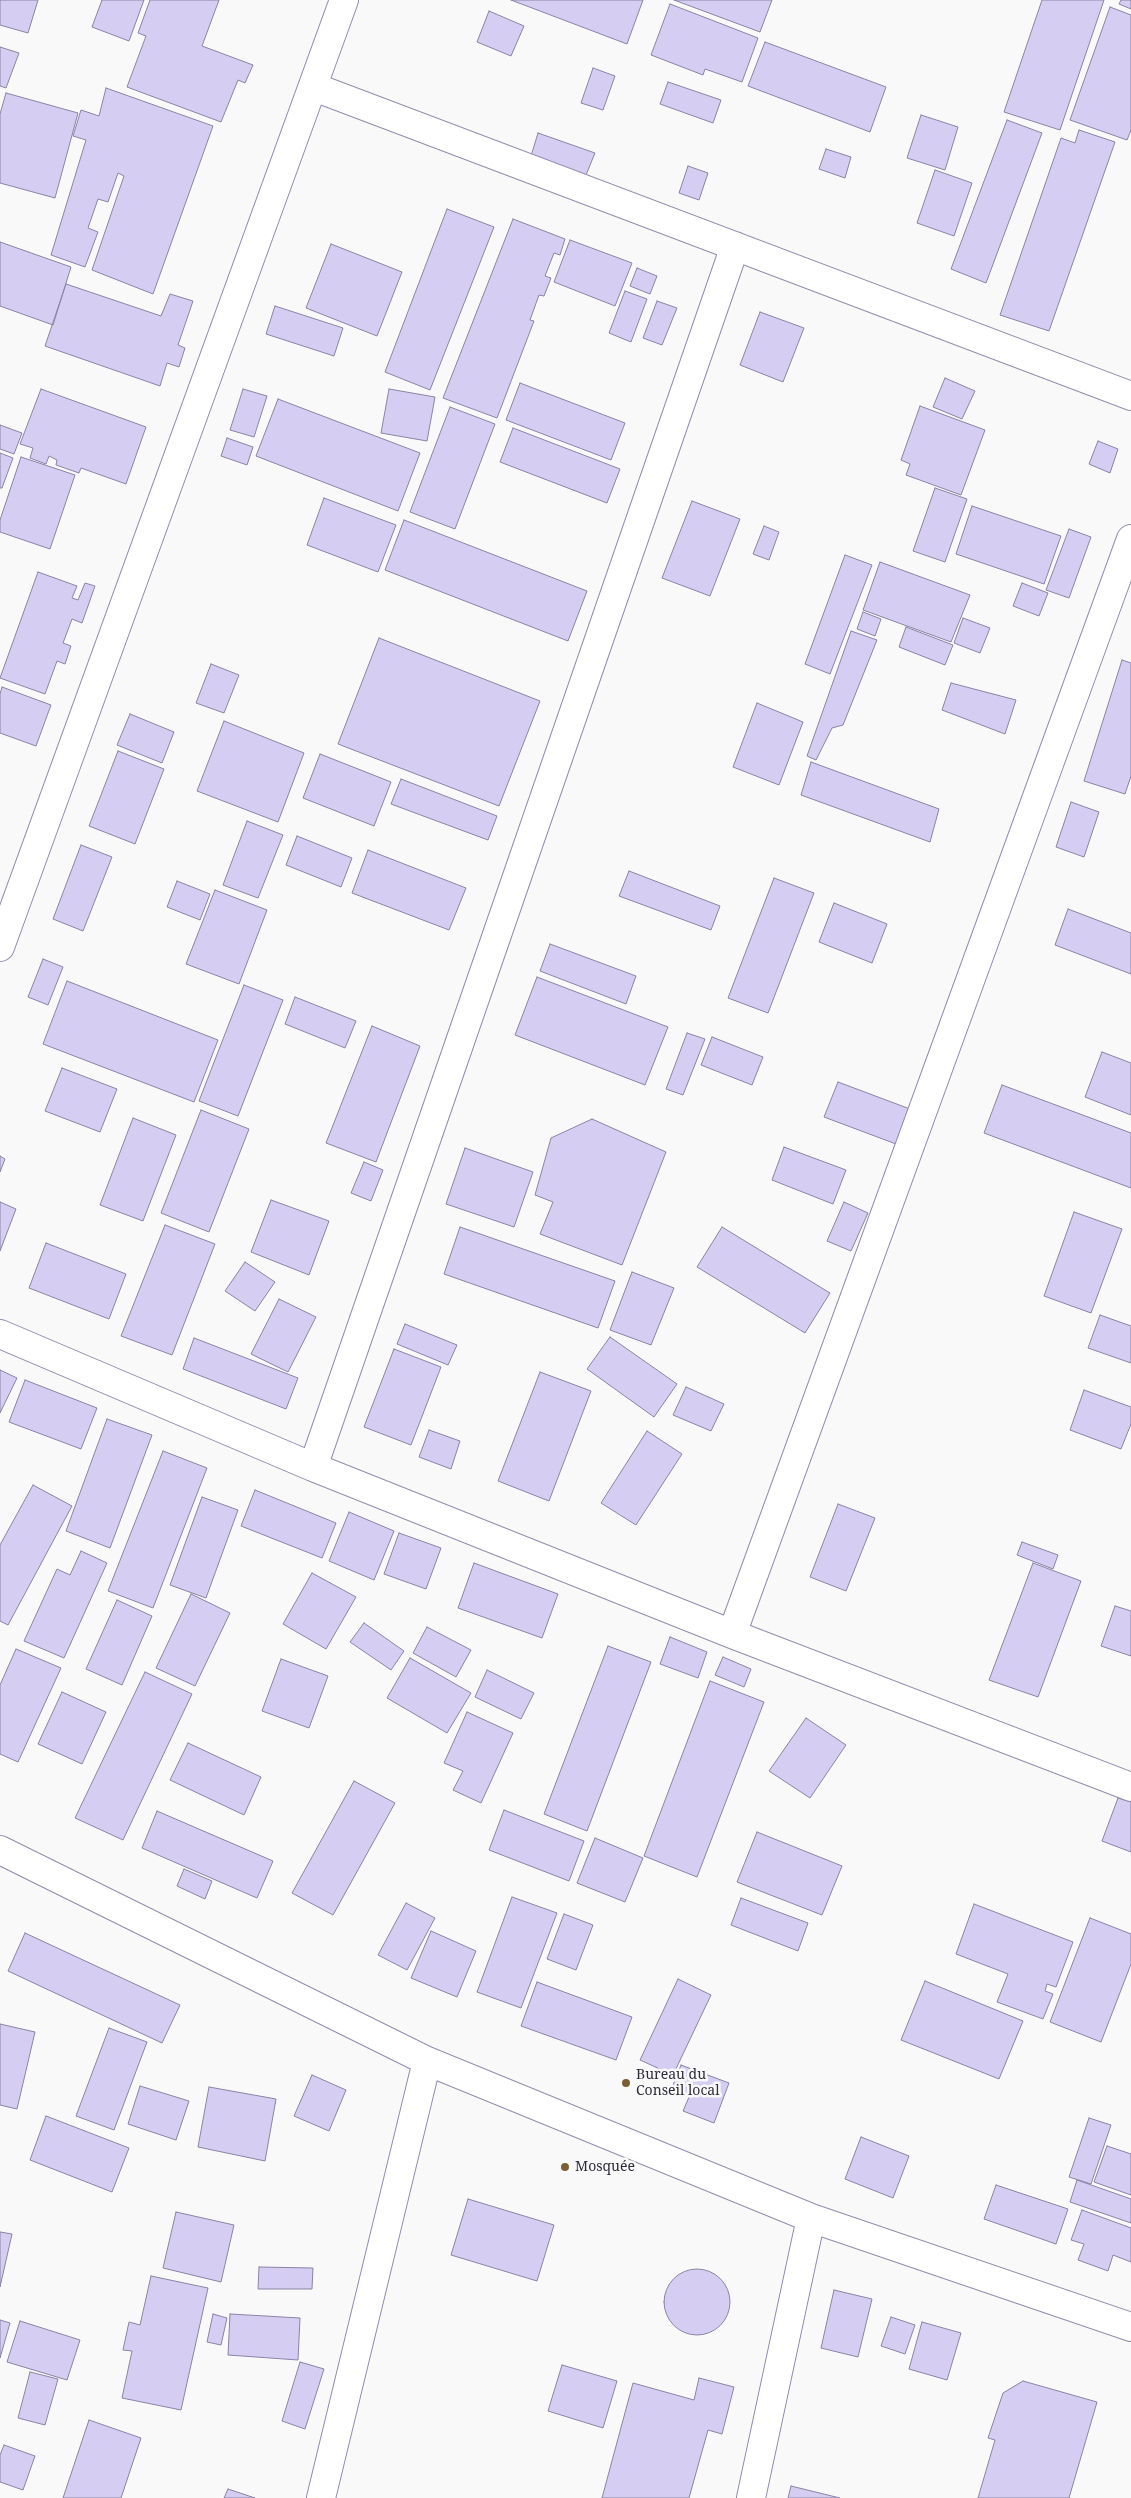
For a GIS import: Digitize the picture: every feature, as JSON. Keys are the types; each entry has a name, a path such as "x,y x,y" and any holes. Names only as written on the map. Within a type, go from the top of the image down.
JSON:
{"street":[{"path":"0,947 314,87 344,0"},
{"path":"314,87 1131,396"},
{"path":"313,1467 734,246"},
{"path":"732,1634 1131,540"},
{"path":"0,1334 313,1467 732,1634 1131,1787"},
{"path":"0,1850 427,2061 811,2218 1131,2327"},
{"path":"321,2498 427,2061"},
{"path":"750,2498 811,2218"}],"building":[{"path":"0,0 38,0 28,33 0,25"},
{"path":"102,0 144,0 129,41 92,27"},
{"path":"150,0 219,0 202,46 253,65 245,83 238,80 221,122 127,87 146,36 138,33"},
{"path":"511,0 643,0 627,44"},
{"path":"674,0 772,0 760,32"},
{"path":"1042,0 1104,0 1060,130 1004,112"},
{"path":"1121,0 1131,0 1131,9 1119,4"},
{"path":"670,4 758,38 742,82 705,69 703,75 651,55"},
{"path":"1110,7 1131,15 1131,130 1127,140 1070,120"},
{"path":"489,11 524,26 511,56 477,42"},
{"path":"765,42 886,87 870,132 748,86"},
{"path":"0,47 19,53 6,88 0,86"},
{"path":"593,68 615,76 603,110 581,103"},
{"path":"668,82 721,100 713,123 660,104"},
{"path":"106,88 213,126 153,294 92,270 124,176 118,173 108,202 98,199 88,228 98,232 85,267 51,255 86,140 73,136 81,110 99,116"},
{"path":"6,93 78,113 55,198 0,183 0,114"},
{"path":"921,115 958,127 945,170 907,158"},
{"path":"1007,120 1042,133 986,283 951,269"},
{"path":"1079,130 1115,142 1049,331 1000,315 1061,138 1075,143"},
{"path":"538,133 595,153 586,175 531,156"},
{"path":"826,149 851,157 845,178 819,169"},
{"path":"688,166 708,173 699,200 679,193"},
{"path":"935,170 972,183 954,236 917,223"},
{"path":"447,209 494,227 430,390 385,372"},
{"path":"513,219 565,239 560,255 554,253 545,276 551,278 544,296 539,295 530,320 534,321 497,418 443,398"},
{"path":"570,240 632,263 615,306 554,282"},
{"path":"0,242 71,267 53,325 0,306"},
{"path":"331,244 402,272 377,336 306,308"},
{"path":"637,268 657,276 650,294 630,286"},
{"path":"66,284 161,316 170,294 193,301 178,345 185,348 179,367 167,363 160,386 45,346"},
{"path":"625,291 647,299 631,342 609,333"},
{"path":"657,301 677,308 662,345 643,338"},
{"path":"275,306 343,328 334,356 266,334"},
{"path":"760,312 804,328 783,382 740,365"},
{"path":"945,378 975,391 962,419 933,407"},
{"path":"520,383 625,423 611,460 506,420"},
{"path":"41,389 146,427 126,484 81,468 79,473 56,465 57,460 49,456 46,464 30,458 33,448 20,444"},
{"path":"243,389 267,396 254,437 230,430"},
{"path":"389,389 435,397 427,441 381,433"},
{"path":"278,399 420,453 398,511 256,456"},
{"path":"920,406 985,430 961,495 906,475 910,464 901,460"},
{"path":"450,407 495,424 455,529 410,512"},
{"path":"0,425 22,433 14,454 0,449"},
{"path":"513,428 620,469 607,503 500,462"},
{"path":"227,438 253,447 247,465 221,456"},
{"path":"1098,441 1118,449 1110,473 1089,464"},
{"path":"0,453 13,458 2,488 0,488"},
{"path":"21,457 75,475 50,549 0,532 0,520"},
{"path":"935,488 967,499 945,562 913,551"},
{"path":"324,498 396,525 378,572 307,545"},
{"path":"692,501 740,519 710,596 662,578"},
{"path":"972,506 1061,536 1044,584 956,554"},
{"path":"404,520 587,591 568,641 385,570"},
{"path":"764,526 779,532 769,560 753,554"},
{"path":"1069,529 1091,537 1069,598 1046,590"},
{"path":"845,555 872,565 830,674 805,664"},
{"path":"880,562 970,595 951,642 863,610"},
{"path":"38,572 77,586 72,598 78,600 85,583 95,586 82,623 72,619 63,643 71,646 65,664 57,661 45,694 0,678"},
{"path":"1022,583 1048,593 1039,616 1013,606"},
{"path":"863,612 881,619 875,636 857,629"},
{"path":"963,618 990,628 980,653 954,643"},
{"path":"906,627 953,645 945,665 899,647"},
{"path":"851,631 877,640 843,725 832,728 816,760 807,756"},
{"path":"379,638 540,701 499,806 338,744"},
{"path":"1122,660 1131,663 1131,776 1125,794 1084,781"},
{"path":"211,664 239,675 224,713 196,703"},
{"path":"951,683 1016,700 1005,734 942,710"},
{"path":"2,687 51,705 36,746 0,733 0,694"},
{"path":"757,703 803,722 779,785 733,767"},
{"path":"130,714 174,732 162,763 117,745"},
{"path":"224,721 304,753 278,822 197,791"},
{"path":"118,751 164,769 135,844 89,826"},
{"path":"320,754 391,782 374,826 303,798"},
{"path":"811,762 939,809 930,842 801,795"},
{"path":"401,779 497,816 488,840 391,804"},
{"path":"1071,802 1099,812 1084,857 1056,847"},
{"path":"247,821 283,835 258,898 223,885"},
{"path":"297,836 352,858 341,887 286,865"},
{"path":"81,845 112,857 83,931 53,919"},
{"path":"368,850 466,888 449,930 352,893"},
{"path":"629,871 720,906 711,930 619,896"},
{"path":"774,878 814,893 768,1013 728,998"},
{"path":"177,881 210,894 200,920 167,907"},
{"path":"215,890 267,910 239,984 186,964"},
{"path":"834,903 887,924 872,963 819,942"},
{"path":"1068,909 1131,933 1131,974 1055,945"},
{"path":"550,944 636,976 626,1004 540,971"},
{"path":"43,959 63,967 48,1005 28,997"},
{"path":"537,977 668,1027 645,1085 515,1035"},
{"path":"67,981 218,1040 194,1102 43,1044"},
{"path":"244,985 283,1000 238,1116 199,1101"},
{"path":"295,997 356,1021 345,1048 285,1024"},
{"path":"372,1026 420,1046 376,1162 326,1143"},
{"path":"687,1033 705,1039 683,1095 666,1089"},
{"path":"712,1037 763,1057 752,1085 701,1065"},
{"path":"1102,1052 1131,1063 1131,1115 1085,1097"},
{"path":"62,1068 117,1089 100,1132 45,1111"},
{"path":"838,1082 910,1109 896,1144 824,1117"},
{"path":"1002,1085 1131,1133 1131,1188 984,1133"},
{"path":"201,1110 249,1129 209,1232 161,1213"},
{"path":"133,1118 176,1135 143,1221 100,1205"},
{"path":"592,1119 666,1152 622,1265 540,1234 553,1202 535,1195 551,1138"},
{"path":"784,1147 846,1170 833,1204 772,1180"},
{"path":"465,1148 533,1172 514,1227 446,1204"},
{"path":"0,1156 5,1159 0,1172"},
{"path":"364,1162 383,1170 371,1201 351,1193"},
{"path":"271,1200 329,1221 309,1275 251,1252"},
{"path":"0,1202 16,1209 0,1251"},
{"path":"844,1202 868,1213 851,1251 827,1241"},
{"path":"1074,1212 1122,1229 1091,1313 1044,1296"},
{"path":"165,1225 215,1244 172,1355 121,1336"},
{"path":"460,1227 615,1281 598,1328 444,1274"},
{"path":"722,1227 830,1293 805,1333 697,1267"},
{"path":"46,1243 126,1274 109,1319 29,1288"},
{"path":"245,1262 275,1282 255,1311 225,1291"},
{"path":"632,1272 674,1288 651,1345 610,1330"},
{"path":"279,1299 316,1317 288,1372 251,1354"},
{"path":"1100,1315 1131,1326 1131,1363 1088,1348"},
{"path":"405,1324 457,1345 448,1365 397,1344"},
{"path":"610,1337 677,1384 654,1417 587,1369"},
{"path":"194,1338 298,1378 286,1409 183,1369"},
{"path":"394,1349 441,1367 411,1445 364,1427"},
{"path":"0,1370 17,1378 0,1413"},
{"path":"540,1372 591,1391 549,1501 498,1481"},
{"path":"25,1380 97,1408 81,1449 9,1422"},
{"path":"686,1387 724,1404 711,1431 673,1415"},
{"path":"1084,1390 1131,1407 1131,1424 1121,1449 1070,1430"},
{"path":"107,1419 152,1435 110,1548 66,1531"},
{"path":"429,1430 460,1441 451,1469 419,1457"},
{"path":"647,1431 682,1454 636,1525 601,1503"},
{"path":"163,1451 207,1468 153,1608 108,1591"},
{"path":"33,1485 72,1506 8,1625 0,1621 0,1545"},
{"path":"255,1490 336,1523 322,1558 241,1526"},
{"path":"202,1497 238,1510 206,1598 170,1585"},
{"path":"838,1504 875,1518 846,1591 810,1577"},
{"path":"349,1512 394,1531 374,1580 329,1561"},
{"path":"399,1533 441,1548 426,1589 384,1574"},
{"path":"1022,1542 1058,1555 1053,1569 1017,1555"},
{"path":"81,1551 107,1563 64,1658 24,1641 57,1569 70,1575"},
{"path":"474,1563 558,1594 542,1638 458,1608"},
{"path":"1033,1563 1081,1581 1038,1697 989,1680"},
{"path":"312,1573 356,1597 326,1649 283,1624"},
{"path":"191,1594 230,1613 195,1686 156,1668"},
{"path":"117,1600 152,1616 122,1685 86,1669"},
{"path":"1115,1606 1131,1611 1131,1656 1101,1646"},
{"path":"364,1623 404,1651 391,1670 350,1642"},
{"path":"427,1627 471,1650 456,1677 413,1653"},
{"path":"670,1637 707,1652 698,1678 660,1664"},
{"path":"608,1646 651,1662 587,1831 544,1814"},
{"path":"16,1649 61,1668 18,1762 0,1754 0,1685"},
{"path":"723,1657 751,1669 744,1687 715,1675"},
{"path":"410,1658 471,1693 447,1733 387,1698"},
{"path":"281,1659 328,1676 309,1728 262,1711"},
{"path":"487,1670 534,1693 521,1719 475,1697"},
{"path":"145,1672 192,1694 123,1840 75,1818"},
{"path":"710,1681 764,1702 697,1877 644,1856"},
{"path":"62,1692 106,1712 82,1764 38,1744"},
{"path":"467,1712 513,1733 481,1803 453,1790 463,1771 444,1763"},
{"path":"806,1718 846,1745 810,1798 769,1771"},
{"path":"188,1743 261,1777 244,1815 170,1780"},
{"path":"354,1781 395,1803 333,1915 292,1893"},
{"path":"1118,1798 1131,1802 1131,1852 1102,1841"},
{"path":"504,1810 584,1841 569,1881 489,1850"},
{"path":"157,1811 273,1861 257,1898 142,1848"},
{"path":"757,1832 842,1866 822,1915 737,1882"},
{"path":"595,1838 643,1858 625,1902 577,1883"},
{"path":"184,1869 212,1881 205,1899 177,1886"},
{"path":"512,1897 557,1913 521,2008 477,1992"},
{"path":"741,1898 808,1923 798,1951 731,1925"},
{"path":"406,1903 435,1918 407,1970 378,1955"},
{"path":"974,1904 1073,1942 1056,1987 1047,1984 1045,1991 1053,1994 1043,2019 997,2002 1008,1974 956,1954"},
{"path":"564,1914 593,1925 576,1970 547,1959"},
{"path":"1090,1918 1131,1934 1131,1964 1101,2042 1050,2022"},
{"path":"431,1931 476,1951 457,1997 411,1978"},
{"path":"25,1933 180,2005 162,2043 8,1971"},
{"path":"678,1979 711,1995 673,2075 640,2060"},
{"path":"925,1981 1023,2021 999,2079 901,2040"},
{"path":"537,1982 632,2017 616,2060 521,2026"},
{"path":"0,2024 35,2032 17,2109 0,2105"},
{"path":"109,2028 147,2042 114,2130 76,2116"},
{"path":"681,2065 729,2083 714,2123 683,2111 689,2097 671,2090"},
{"path":"312,2075 346,2090 329,2131 294,2116"},
{"path":"140,2086 189,2101 176,2140 128,2124"},
{"path":"209,2087 276,2099 265,2161 198,2147"},
{"path":"46,2116 129,2148 112,2192 30,2160"},
{"path":"1089,2118 1111,2125 1091,2184 1069,2177"},
{"path":"861,2137 909,2156 893,2198 845,2179"},
{"path":"1107,2146 1131,2154 1131,2195 1094,2182"},
{"path":"1077,2180 1131,2199 1131,2223 1070,2202"},
{"path":"996,2185 1068,2209 1056,2244 984,2219"},
{"path":"468,2199 554,2225 537,2281 451,2255"},
{"path":"1082,2210 1131,2228 1131,2262 1113,2255 1108,2271 1078,2260 1084,2244 1071,2240"},
{"path":"176,2212 234,2225 221,2282 163,2268"},
{"path":"0,2232 12,2234 0,2287"},
{"path":"259,2267 313,2268 312,2289 258,2289"},
{"path":"697,2269 710,2271 725,2284 728,2289 730,2302 728,2315 715,2330 710,2333 697,2335 684,2333 669,2320 666,2315 664,2302 666,2289 679,2274 684,2271"},
{"path":"151,2276 208,2288 181,2410 122,2398 132,2351 123,2350 129,2322 140,2325"},
{"path":"834,2290 872,2299 858,2357 821,2348"},
{"path":"213,2314 227,2318 221,2345 207,2342"},
{"path":"230,2314 300,2318 298,2360 228,2355"},
{"path":"891,2317 915,2325 905,2354 881,2346"},
{"path":"0,2320 10,2323 0,2358"},
{"path":"20,2321 80,2340 67,2380 7,2362"},
{"path":"922,2322 961,2333 947,2380 909,2369"},
{"path":"300,2362 324,2369 305,2429 282,2421"},
{"path":"562,2365 617,2381 603,2428 548,2411"},
{"path":"30,2372 58,2379 45,2425 18,2418"},
{"path":"699,2378 734,2387 722,2434 708,2430 689,2498 602,2498 633,2383 694,2400"},
{"path":"1023,2381 1097,2402 1069,2498 978,2498 995,2440 988,2438 1003,2393"},
{"path":"89,2420 141,2438 121,2498 63,2498"},
{"path":"4,2445 35,2456 23,2490 0,2482 0,2455"},
{"path":"791,2486 840,2498 788,2498"},
{"path":"228,2489 255,2498 224,2498"}],"place":[{"name":"Bureau du Conseil local","path":"626,2083"},
{"name":"Mosquée","path":"565,2167"}]}
